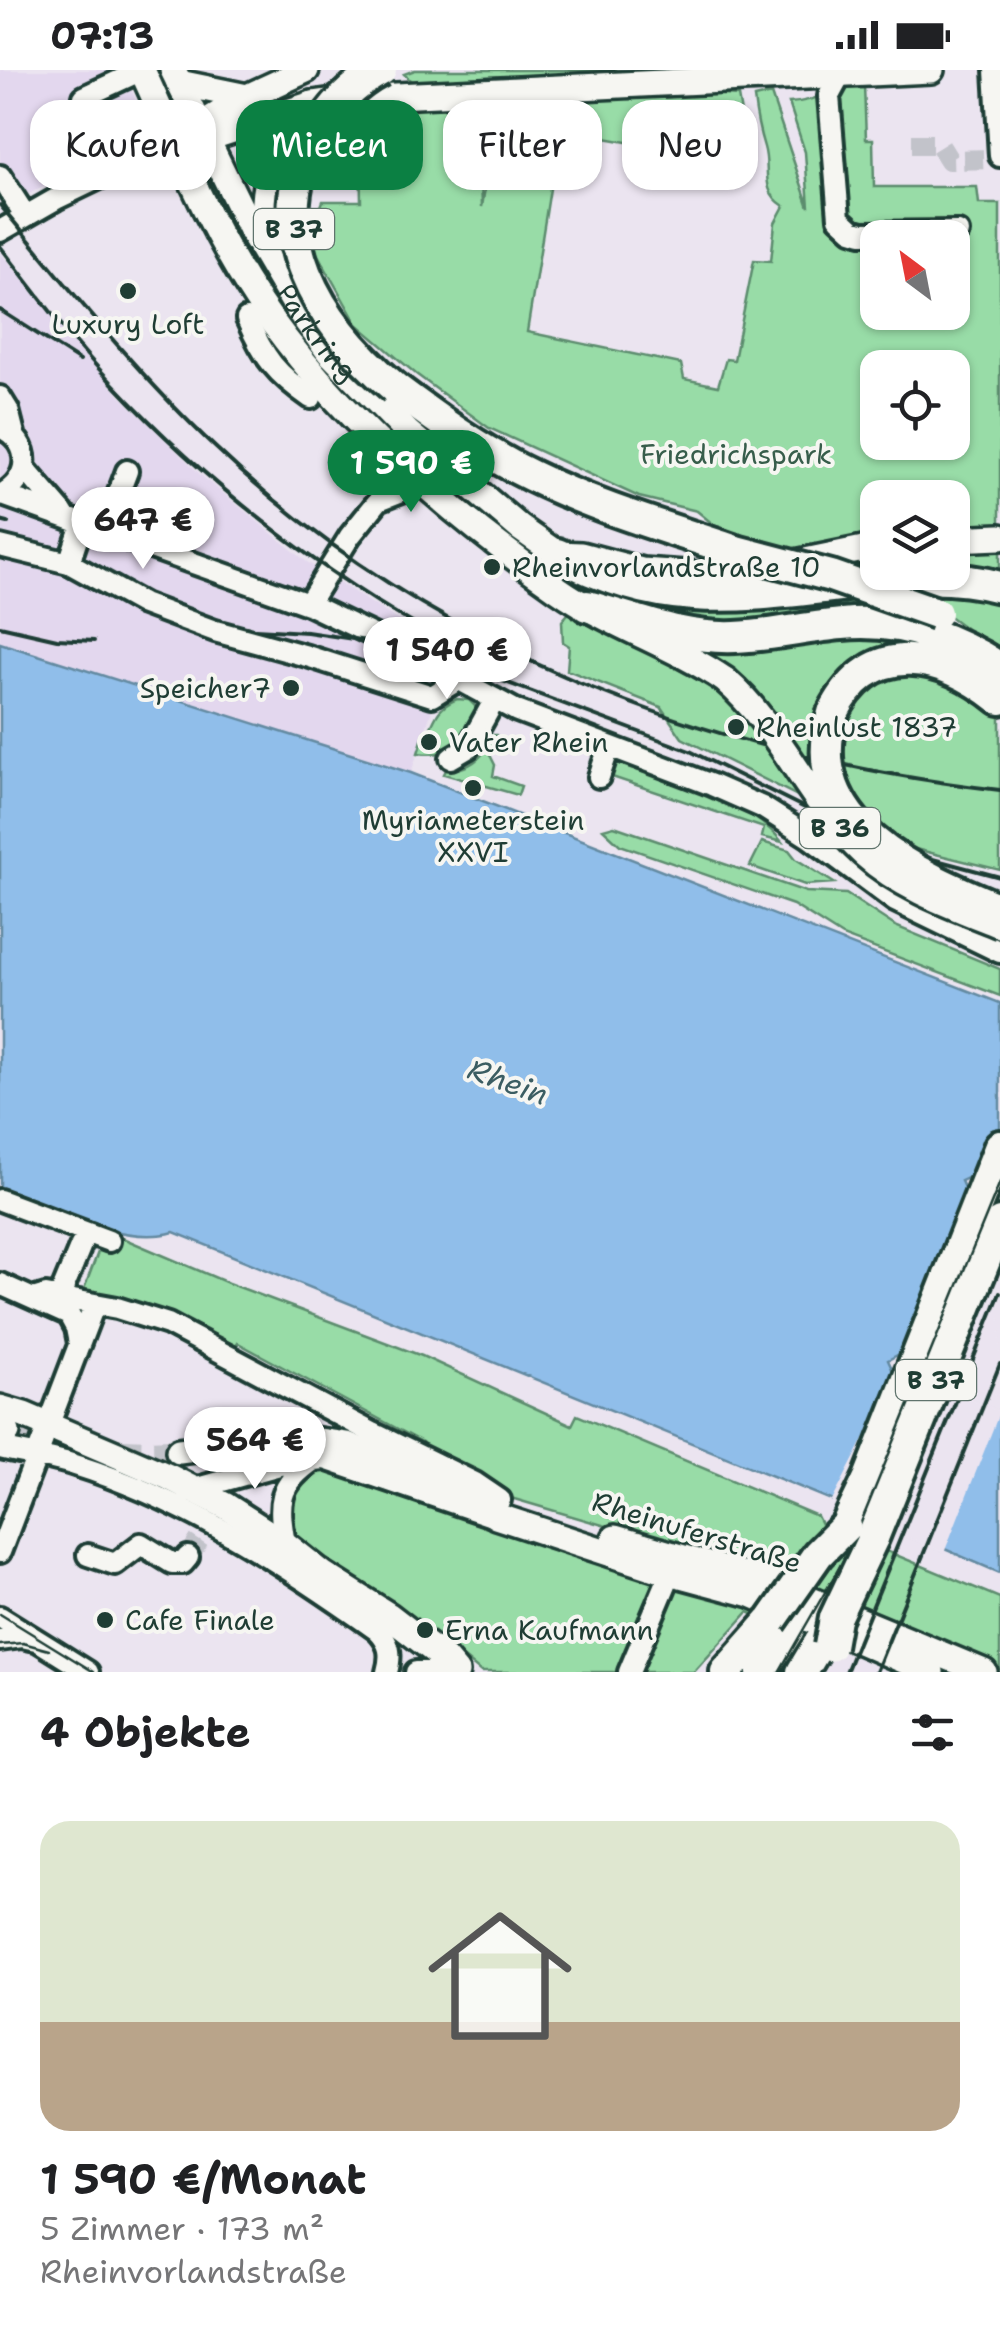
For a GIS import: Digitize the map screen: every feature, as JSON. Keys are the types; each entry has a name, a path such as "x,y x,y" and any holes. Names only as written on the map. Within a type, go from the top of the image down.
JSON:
{"highway":[{"name":"B 37","path":"381,70 350,92 326,117 309,147 297,182 292,218 300,260 317,300 341,335 375,372 457,434 552,485 674,531 883,592 936,614 981,644 1000,666"},
{"name":"Parkring","path":"581,561 653,592 684,596 753,596 929,577 1000,587"},
{"path":"575,600 650,626 708,636 888,623 944,638 1000,666"},
{"name":"B 36","path":"1000,699 949,666 911,658 885,664 858,679 833,713 826,744 834,786 858,826 895,860 1000,909"},
{"name":"B 37","path":"780,1625 818,1554 846,1526 875,1463 1000,1146"},
{"name":"B 37","path":"802,1672 826,1644 1000,1223"},
{"path":"726,1672 780,1625"},
{"path":"762,1672 780,1625"}],"main road":[{"name":"Parkring","path":"142,70 155,100"},
{"path":"216,120 247,97 306,70"},
{"path":"394,70 410,94"},
{"path":"352,100 930,70"},
{"name":"Parkring","path":"176,77 187,100"},
{"path":"176,77 247,97"},
{"name":"Parkring","path":"216,159 268,262 329,352 369,397 468,485 581,561"},
{"name":"Parkring","path":"197,190 240,272 292,348 350,412 508,552 575,600"},
{"name":"B 37","path":"265,190 268,262"},
{"path":"240,272 247,319"},
{"path":"311,398 350,412"},
{"path":"970,539 1000,537"},
{"path":"581,561 699,575 776,567 860,550"},
{"name":"B 36","path":"575,600 612,624 685,655 725,680 766,720 837,824 864,854 922,892 1000,926"},
{"path":"2,1429 24,1414 196,1490 285,1544 382,1622 445,1658 456,1672"},
{"name":"Rheinuferstraße","path":"179,1450 279,1438 326,1440 366,1451 498,1508 658,1569 751,1594 931,1672"},
{"name":"Rheinuferstraße","path":"498,1508 770,1582 984,1672"}],"street":[{"path":"84,97 113,76 142,70"},
{"path":"995,70 996,157"},
{"path":"842,72 829,96 837,211 844,225 860,233"},
{"path":"808,74 829,96"},
{"path":"0,176 25,215"},
{"path":"0,231 76,190"},
{"path":"247,319 263,355 284,380 311,398"},
{"path":"0,397 8,410 7,431 26,456 25,469 17,484 2,495"},
{"path":"308,604 350,536 379,500 393,453"},
{"path":"25,469 73,519 69,563"},
{"path":"104,532 128,471"},
{"path":"379,500 425,482"},
{"path":"2,495 308,604 544,723 762,807 895,901 1000,952"},
{"path":"0,546 69,563 144,604 215,631 432,696 458,680"},
{"path":"451,758 468,748 495,699"},
{"path":"599,777 609,747"},
{"path":"828,851 852,845 868,850"},
{"path":"0,1200 109,1241"},
{"path":"59,1298 81,1245"},
{"path":"0,1284 69,1315 79,1342"},
{"name":"Rheinuferstraße","path":"36,1298 46,1295 168,1324 475,1483 498,1508 480,1514 348,1465 316,1459"},
{"path":"0,1552 94,1306"},
{"path":"2,1429 36,1456 73,1464 151,1494 382,1622 389,1646 387,1672"},
{"path":"151,1494 196,1490 268,1468 316,1459"},
{"path":"285,1544 282,1496 295,1475 316,1459"},
{"path":"88,1556 115,1564 141,1544 172,1563 183,1562 188,1556"},
{"path":"629,1672 666,1584"},
{"path":"0,1618 88,1672"},
{"path":"0,1640 22,1638 42,1642"},
{"path":"416,1672 447,1672"}],"shaded area":[{"path":"0,70 122,70 136,100 30,100 30,190 36,190 11,204 0,191"},
{"path":"0,252 119,395 203,477 307,562 432,642 436,698 411,773 0,643"}],"green space":[{"name":"Friedrichspark","path":"415,70 720,70 580,99 670,97 674,92 738,96 739,100 622,100 622,141 602,138 602,100 443,100 443,190 481,190 482,207 485,190 550,190 527,332 681,364 684,379 718,386 726,359 734,360 754,260 771,261 775,223 784,206 769,186 758,100 754,98 771,94 809,207 805,152 789,103 864,85 866,139 873,139 874,187 977,187 979,204 1000,204 1000,541 970,535 970,480 860,480 860,545 811,555 782,548 764,566 697,511 639,497 489,428 416,374 357,324 309,239 323,201 361,201 361,190 423,190 423,100 370,100 413,83 404,74"},
{"path":"216,189 283,308 572,571 567,580 511,539 370,416 289,327 212,190"},
{"path":"1000,546 1000,654 940,609 905,590 970,590 970,547"},
{"path":"588,579 857,593 930,625 750,630 632,614 584,588"},
{"path":"572,609 685,673 719,666 700,652 702,649 860,637 923,644 904,672 937,676 1000,709 1000,870 891,843 682,738 661,707 567,670 569,646 563,642 562,621"},
{"path":"457,699 469,700 478,709 464,739 441,753 418,753 425,731 429,732 443,708"},
{"path":"493,735 493,776 521,786 518,795 444,774 476,761"},
{"path":"614,762 728,803 768,827 782,842 762,837 764,828 609,776"},
{"path":"614,826 806,892 846,894 895,926 1000,969 1000,996 842,936 793,905 620,845 603,829"},
{"path":"762,842 789,850 796,859 834,883 805,885 750,866"},
{"path":"106,1231 228,1283 422,1356 572,1425 577,1415 817,1516 821,1524 1000,1598 1000,1669 742,1566 504,1496 418,1450 422,1442 238,1343 233,1351 81,1297"},
{"path":"314,1466 338,1468 477,1522 711,1588 763,1608 755,1615 748,1612 694,1672 481,1672 419,1621 314,1550 294,1532 290,1494"}],"water":[{"name":"Rhein","path":"0,643 411,773 1000,1003 1000,1184 976,1174 961,1181 968,1197 903,1352 888,1360 894,1373 1000,1417 1000,1573 829,1499 174,1232 154,1235 109,1230 0,1188"}],"pier":[{"path":"967,1184 971,1194 1000,1205 1000,1397 902,1357 896,1359"},
{"path":"895,1363 898,1369 1000,1411 944,1553 830,1505 866,1435"}],"tunnel":[{"path":"912,144 939,144 949,160 989,159"},
{"path":"7,1432 114,1451 179,1451"},
{"path":"188,1557 204,1533"}],"tram line":[{"path":"779,1672 851,1547 1000,1182"},
{"path":"0,1614 94,1672"},
{"path":"0,1645 23,1643 49,1650"}],"railway":[{"path":"0,205 104,330 216,448 299,520 388,582 481,637 580,683 681,721 786,751 892,774 1000,790"},
{"path":"0,246 97,367 194,463 330,570 477,659"},
{"path":"0,310 80,361"},
{"path":"0,521 8,523"},
{"path":"0,626 57,639 94,641"},
{"path":"255,629 373,642 452,662 690,751 845,828 899,850 1000,877"},
{"path":"846,1672 1000,1293"},
{"path":"876,1672 1000,1364"}],"place":[{"name":"Luxury Loft","path":"128,291"},
{"name":"Rheinvorlandstraße 10","path":"492,567"},
{"name":"Speicher7","path":"291,688"},
{"name":"Rheinlust 1837","path":"736,727"},
{"name":"Vater Rhein","path":"429,742"},
{"name":"Myriameterstein XXVI","path":"473,788"},
{"name":"Cafe Finale","path":"105,1620"},
{"name":"Erna Kaufmann","path":"425,1630"}]}
